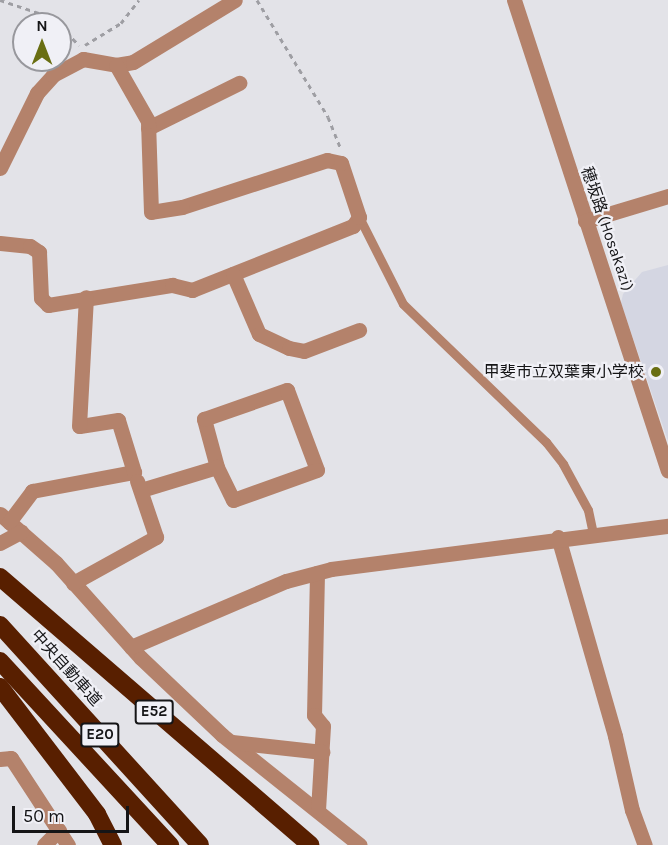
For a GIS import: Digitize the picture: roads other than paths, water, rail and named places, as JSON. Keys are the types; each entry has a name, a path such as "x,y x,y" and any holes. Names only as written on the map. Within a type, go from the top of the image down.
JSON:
{"highway":[{"name":"E52","path":"0,577 310,845"},
{"name":"中央自動車道","path":"0,625 200,845"},
{"name":"E20","path":"0,661 170,845"},
{"path":"0,687 97,814 113,845"}],"street":[{"path":"0,168 37,93 53,75 82,59 116,65 133,62 161,48 235,0"},
{"name":"穂坂路 (Hosakazi)","path":"514,0 668,470"},
{"path":"0,243 30,246 39,252 41,298 48,305 86,297 172,285 192,290 353,226 359,217 341,163 316,161 183,207 151,212 148,121 116,65"},
{"path":"148,128 239,83"},
{"path":"585,221 668,196"},
{"path":"233,274 259,334 289,348 304,351 359,330"},
{"path":"74,583 156,537 118,420 79,426 86,297"},
{"path":"287,390 316,470 233,500 217,467 204,419 287,390"},
{"path":"141,490 217,467"},
{"path":"134,472 32,491 5,518 10,538 74,583 131,647 231,742 360,845"},
{"path":"131,647 286,581 316,573 558,537 668,526"},
{"path":"558,537 615,736 632,810 645,845"},
{"path":"316,573 314,715 323,726 318,810"},
{"path":"231,742 322,752"},
{"path":"0,759 11,758 68,845"},
{"path":"44,845 59,830"}],"lane":[{"path":"359,217 403,304 546,442 563,464 588,510 593,534"}],"place":[{"name":"甲斐市立双葉東小学校","path":"656,372"}]}
